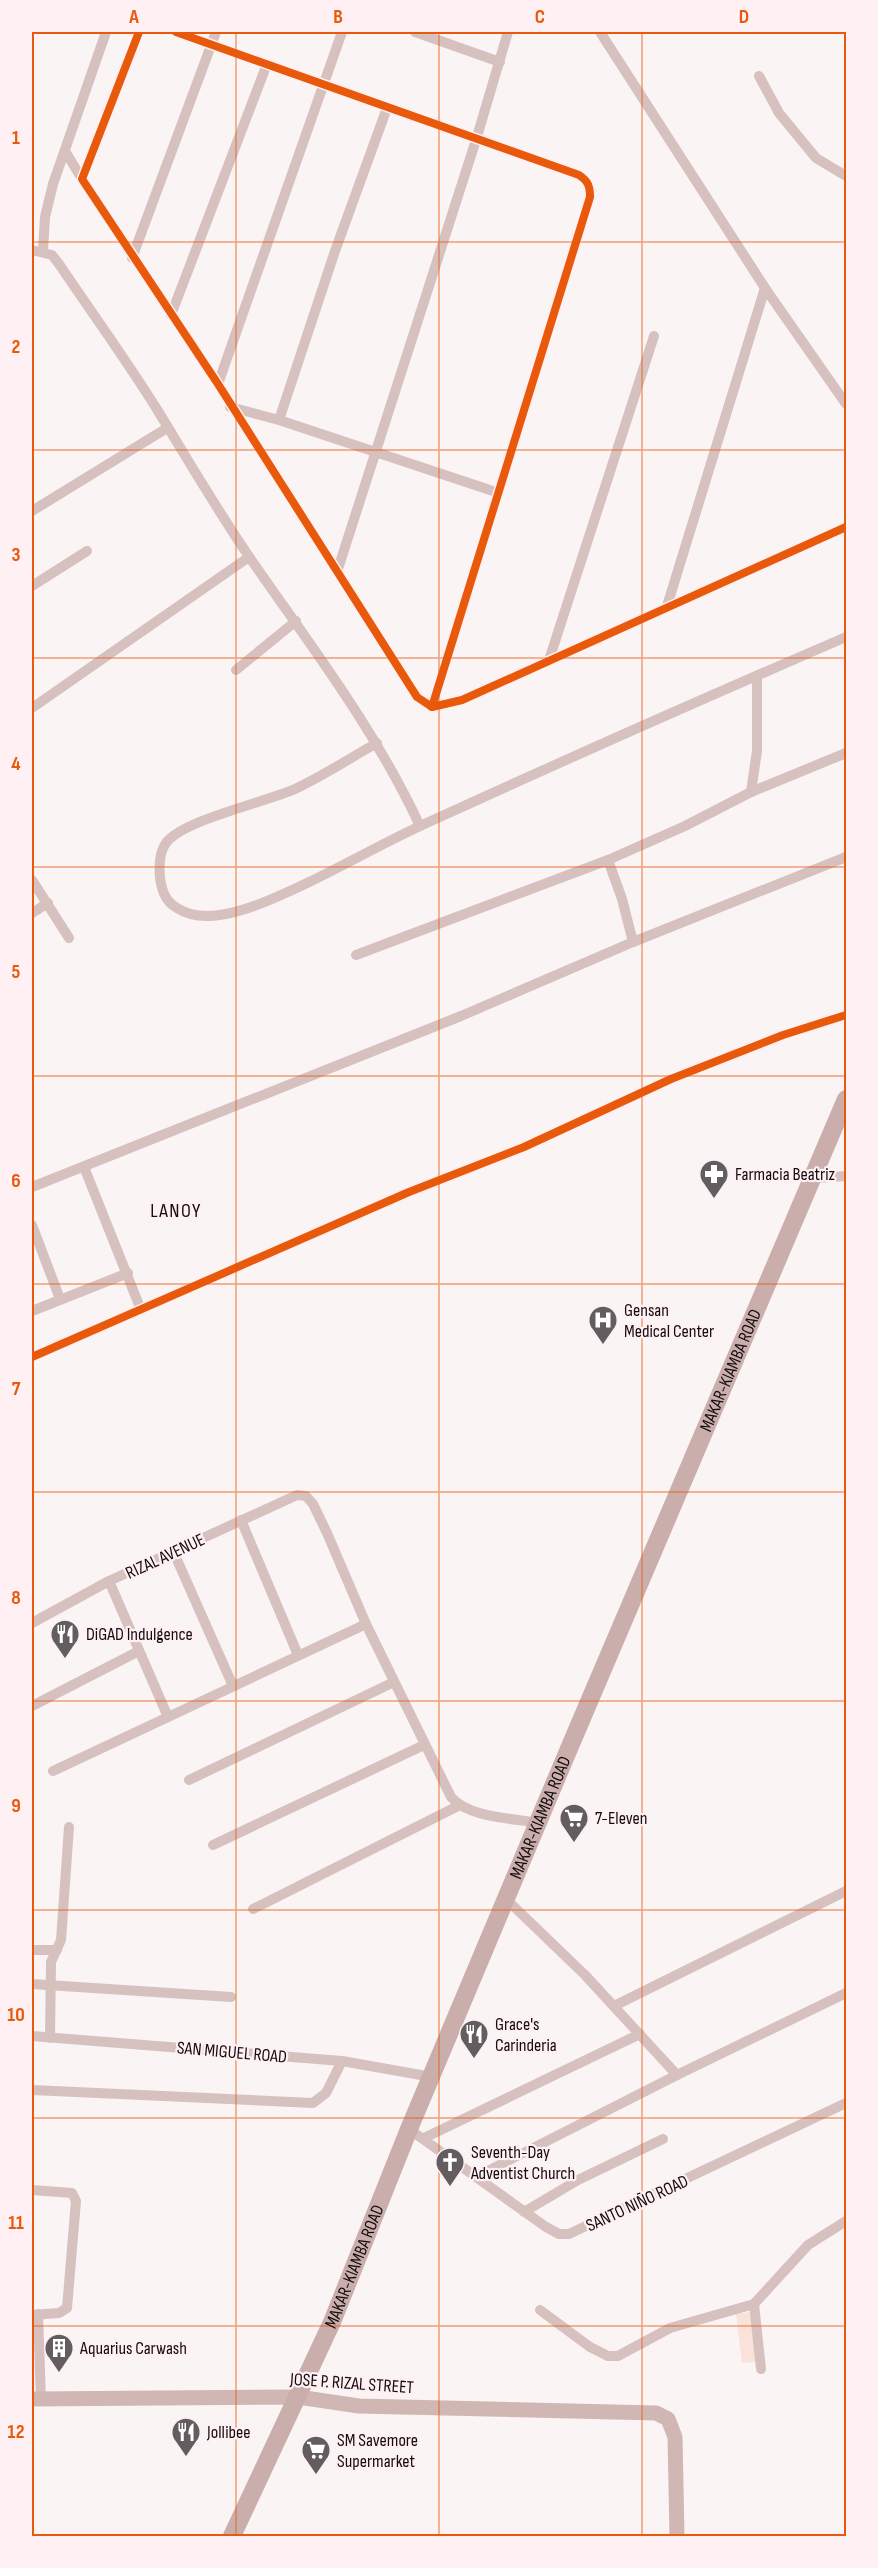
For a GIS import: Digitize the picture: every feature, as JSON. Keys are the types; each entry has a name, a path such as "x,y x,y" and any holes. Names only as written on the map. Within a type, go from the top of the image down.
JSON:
{"main road":[{"name":"MAKAR-KIAMBA ROAD","path":"232,2536 248,2497 298,2397 369,2234 417,2134 432,2077 846,1099"}],"street":[{"path":"106,32 65,151 37,250 60,264 249,557 296,621 377,743 397,777 420,826"},
{"path":"82,179 140,32"},
{"path":"176,32 579,175 587,180 590,197 432,707"},
{"path":"132,258 216,32"},
{"path":"218,384 342,32"},
{"path":"415,32 500,62"},
{"path":"337,572 476,140 508,32"},
{"path":"600,32 765,288 846,404"},
{"path":"171,315 267,64"},
{"path":"759,76 779,113 816,158 846,176"},
{"path":"279,420 335,251 387,108"},
{"path":"65,151 132,258 218,384 230,407 417,697 432,707 462,700 846,527"},
{"path":"667,606 765,288"},
{"path":"549,660 654,336"},
{"path":"230,407 279,420 499,493"},
{"path":"32,511 167,428"},
{"path":"32,586 87,551"},
{"path":"32,708 249,557"},
{"path":"236,670 296,621"},
{"path":"377,743 297,789 210,819 179,832 167,841 160,854 160,873 162,891 169,903 182,912 202,917 223,915 257,905 420,826 846,637"},
{"path":"751,792 758,734 757,676"},
{"path":"356,955 608,860 685,826 751,792 846,753"},
{"path":"32,1187 481,1008 633,942 846,857"},
{"path":"608,860 622,899 633,942"},
{"path":"32,880 69,938"},
{"path":"32,913 48,903"},
{"path":"32,1357 409,1192 524,1147 671,1079 783,1035 846,1015"},
{"path":"84,1167 141,1310"},
{"path":"814,1178 846,1176"},
{"path":"32,1226 60,1299"},
{"path":"32,1311 128,1273"},
{"name":"RIZAL AVENUE","path":"32,1623 109,1581 302,1494 313,1504 366,1624"},
{"path":"241,1520 298,1655"},
{"path":"174,1553 234,1686"},
{"path":"109,1581 168,1717"},
{"path":"53,1771 366,1624 443,1785 460,1805 475,1811 538,1823"},
{"path":"32,1706 139,1651"},
{"path":"189,1780 394,1682"},
{"path":"213,1845 424,1745"},
{"path":"253,1909 460,1805"},
{"path":"50,2038 51,1962 61,1940 69,1827"},
{"path":"614,2006 846,1891"},
{"path":"506,1899 614,2006 677,2075"},
{"path":"32,1950 57,1950"},
{"path":"32,1984 231,1997"},
{"path":"476,2177 677,2075 846,1993"},
{"path":"417,2134 640,2034"},
{"name":"SAN MIGUEL ROAD","path":"32,2036 342,2061 432,2077"},
{"path":"32,2090 313,2103 326,2093 342,2061"},
{"name":"SANTO NIÑO ROAD","path":"417,2134 524,2212 559,2234 577,2232 846,2103"},
{"path":"524,2212 578,2180 663,2139"},
{"path":"32,2190 69,2193 76,2197 67,2308 60,2313 35,2314 36,2399"},
{"path":"540,2310 590,2347 613,2357 627,2353 670,2328 754,2304 808,2245 846,2221"},
{"path":"754,2304 761,2369"},
{"name":"JOSE P. RIZAL STREET","path":"36,2399 298,2397 359,2406 656,2413 668,2419 675,2437 677,2536"}],"shaded area":[{"path":"757,2311 762,2361 742,2363 736,2314"}],"cycle path":[{"path":"139,32 82,179 218,384 417,697 432,707 462,700 846,527"},
{"path":"176,32 579,175 589,187 590,197 432,707"},
{"path":"32,1357 409,1192 524,1147 671,1079 783,1035 846,1015"}],"place":[{"name":"Farmacia Beatriz","path":"714,1200"},
{"name":"Gensan Medical Center","path":"603,1346"},
{"name":"DiGAD Indulgence","path":"65,1660"},
{"name":"7-Eleven","path":"574,1844"},
{"name":"Grace's Carinderia","path":"474,2060"},
{"name":"Seventh-Day Adventist Church","path":"450,2188"},
{"name":"Aquarius Carwash","path":"59,2374"},
{"name":"Jollibee","path":"186,2458"},
{"name":"SM Savemore Supermarket","path":"316,2476"}],"district":[{"name":"LANOY","path":"176,1210"}]}
